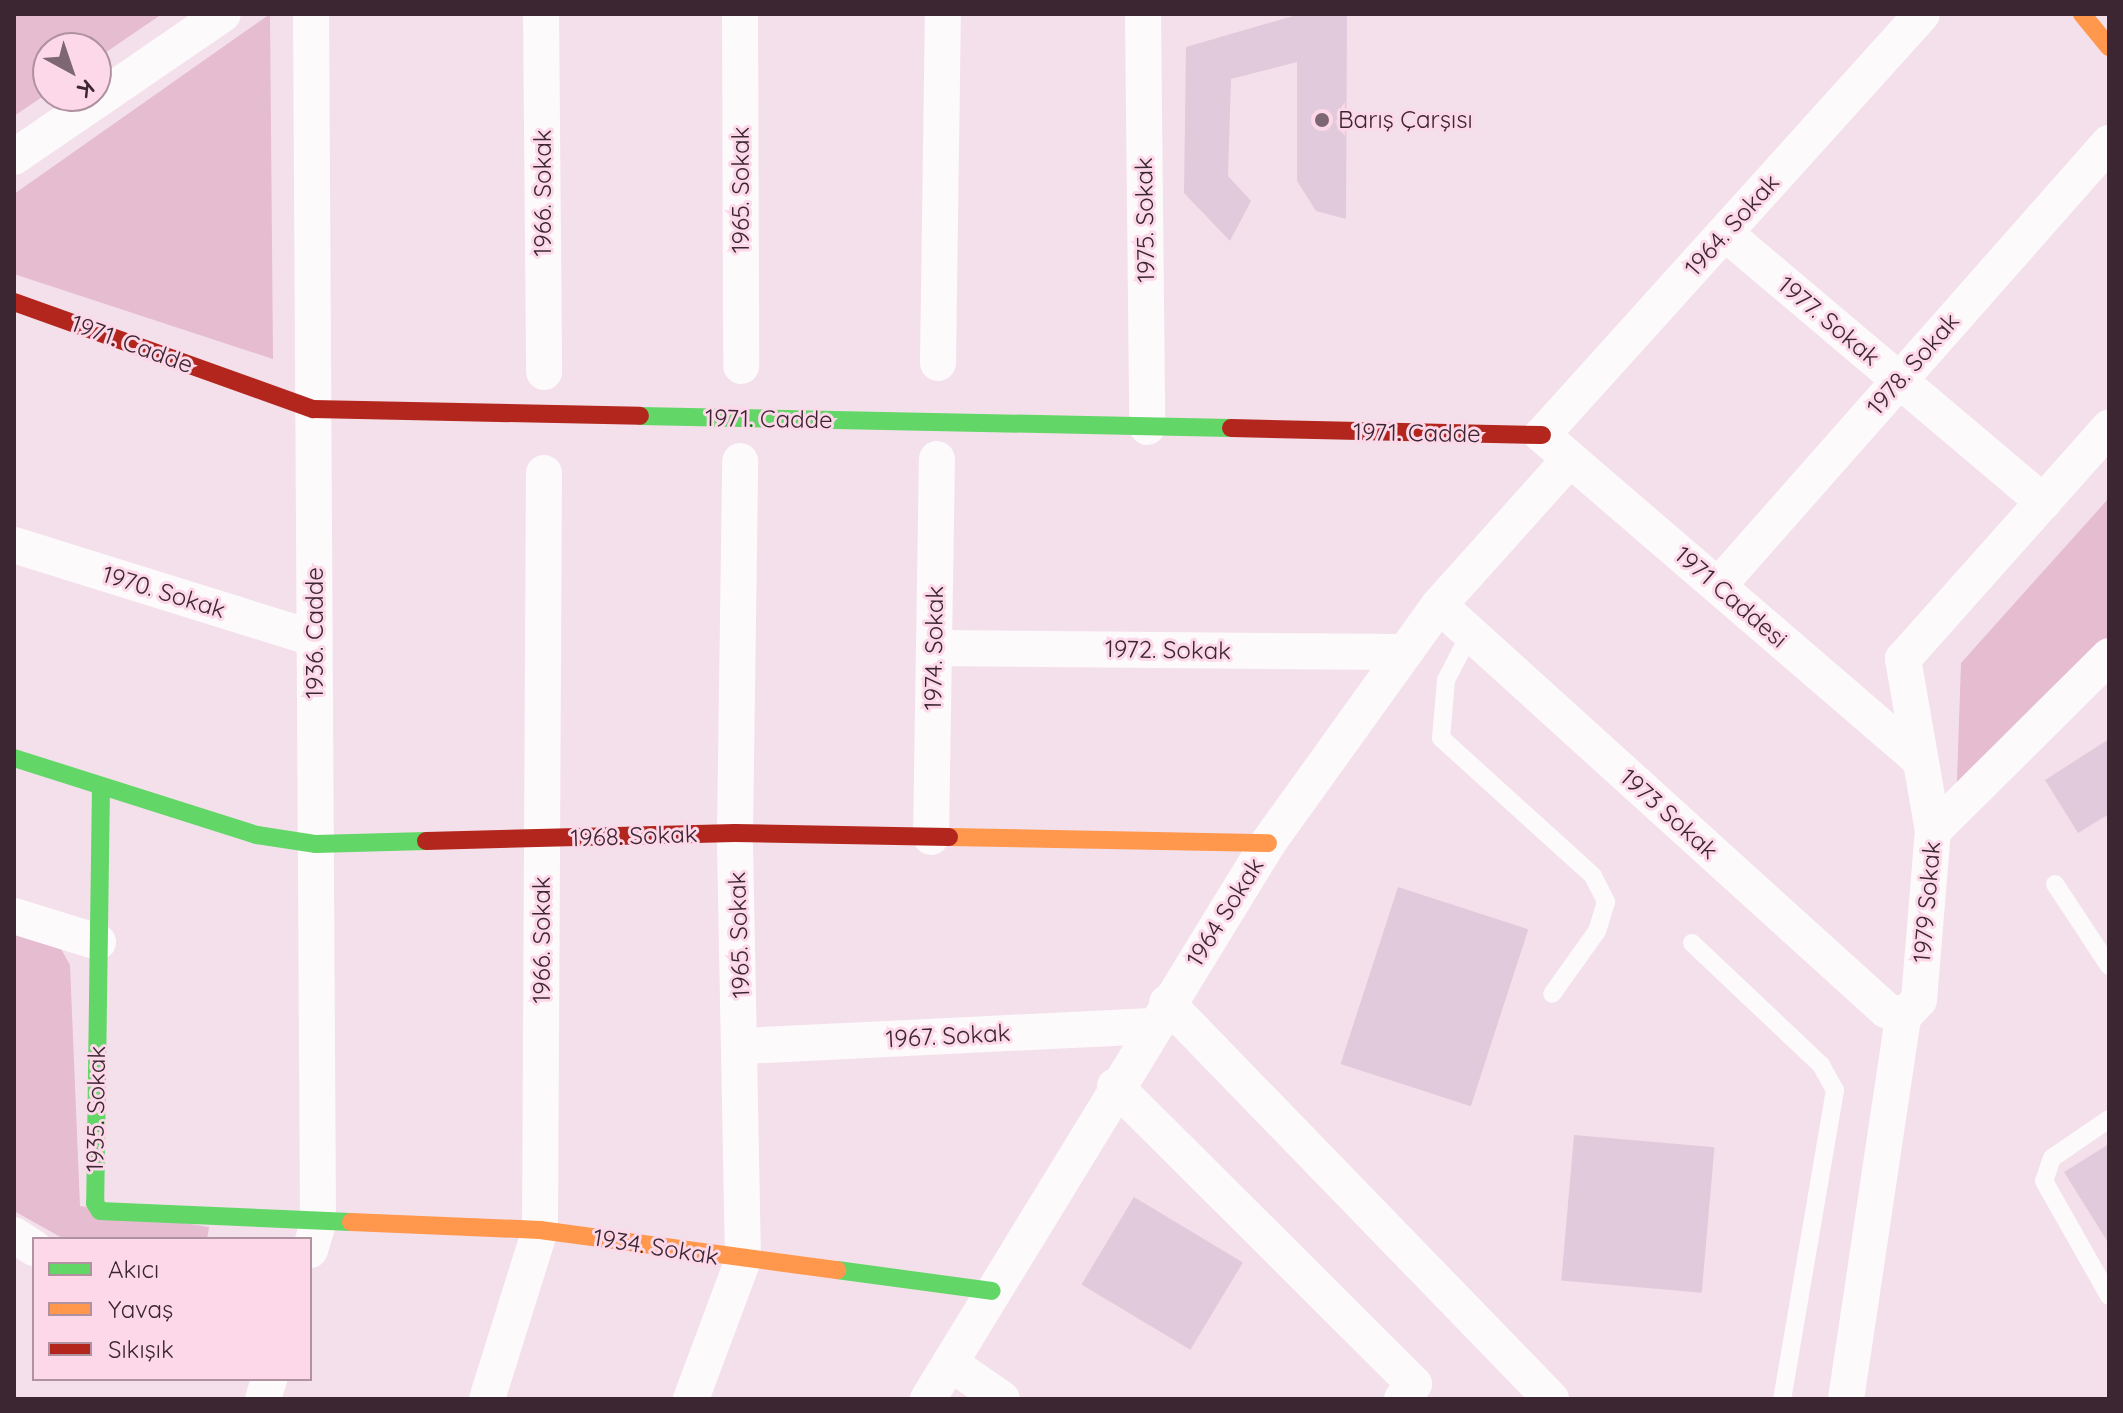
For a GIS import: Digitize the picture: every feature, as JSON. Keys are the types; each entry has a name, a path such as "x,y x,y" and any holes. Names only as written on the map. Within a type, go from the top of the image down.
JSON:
{"street":[{"path":"14,157 223,14"},
{"name":"1936. Cadde","path":"311,14 316,844 314,1237"},
{"name":"1966. Sokak","path":"541,14 544,372"},
{"name":"1965. Sokak","path":"740,14 741,366"},
{"path":"938,363 943,14"},
{"name":"1975. Sokak","path":"1143,14 1147,427"},
{"name":"1964. Sokak","path":"1542,435 1922,14"},
{"path":"2082,14 2109,47"},
{"name":"1978. Sokak","path":"1718,586 2109,143"},
{"name":"1977. Sokak","path":"1725,233 2043,502"},
{"name":"1971. Cadde","path":"14,302 313,409 1542,435"},
{"name":"1979 Sokak","path":"1846,1399 1903,1017 1919,1000 1933,831 1903,659 2109,428"},
{"name":"1971 Caddesi","path":"1542,435 1920,760"},
{"name":"1974. Sokak","path":"931,837 937,459"},
{"name":"1964 Sokak","path":"928,1399 1115,1086 1268,843 1402,652 1439,605 1570,459"},
{"name":"1965. Sokak","path":"691,1399 743,1260 744,1046 735,833 740,461"},
{"name":"1966. Sokak","path":"487,1399 540,1230 544,473"},
{"name":"1970. Sokak","path":"14,545 315,639"},
{"name":"1973 Sokak","path":"1439,605 1886,1010 1903,1017"},
{"name":"1972. Sokak","path":"934,648 1402,652"},
{"path":"1933,831 2109,656"},
{"name":"1968. Sokak","path":"14,758 257,835 316,844 735,833 1268,843"},
{"name":"1935. Sokak","path":"101,786 95,1203 100,1211 314,1237"},
{"path":"14,916 98,942"},
{"path":"1160,1015 1551,1399"},
{"name":"1967. Sokak","path":"744,1046 1160,1015"},
{"path":"1115,1086 1414,1394"},
{"name":"1934. Sokak","path":"314,1237 540,1230 743,1260 992,1291"},
{"path":"950,1363 1002,1399"}],"lane":[{"path":"1470,634 1446,680 1441,738 1593,876 1606,902 1597,931 1552,994"},
{"path":"2055,884 2109,966"},
{"path":"1692,943 1821,1065 1835,1090 1782,1399"},
{"path":"2109,1119 2052,1158 2044,1181 2109,1296"}],"shaded area":[{"path":"14,14 162,14 112,48 112,32 32,32 32,104 14,116"},
{"path":"270,14 273,359 14,274 14,194"},
{"path":"2109,498 2109,657 1956,809 1961,663"},
{"path":"14,929 61,949 70,965 80,1206 209,1227 207,1237 60,1237 14,1211"}],"building":[{"name":"Barış Çarşısı","path":"1300,14 1347,14 1346,219 1316,211 1297,181 1297,62 1231,79 1228,176 1251,201 1230,241 1184,193 1186,47"},
{"path":"2109,739 2109,814 2078,833 2045,780"},
{"path":"1398,887 1528,929 1471,1106 1341,1064"},
{"path":"1574,1135 1714,1147 1702,1293 1561,1280"},
{"path":"2109,1144 2109,1244 2064,1172"},
{"path":"1134,1197 1243,1262 1190,1350 1081,1284"}],"traffic: fast":[{"path":"640,416 1231,428"},
{"path":"14,758 257,835 316,844 426,841"},
{"path":"101,786 95,1203 100,1211 351,1222"},
{"path":"837,1270 992,1291"}],"traffic: slow":[{"path":"2082,14 2109,47"},
{"path":"949,837 1268,843"},
{"path":"351,1222 540,1230 837,1270"}],"traffic: jam":[{"path":"14,302 313,409 640,416"},
{"path":"1231,428 1542,435"},
{"path":"426,841 735,833 949,837"}],"place":[{"name":"Barış Çarşısı","path":"1322,120"}]}
